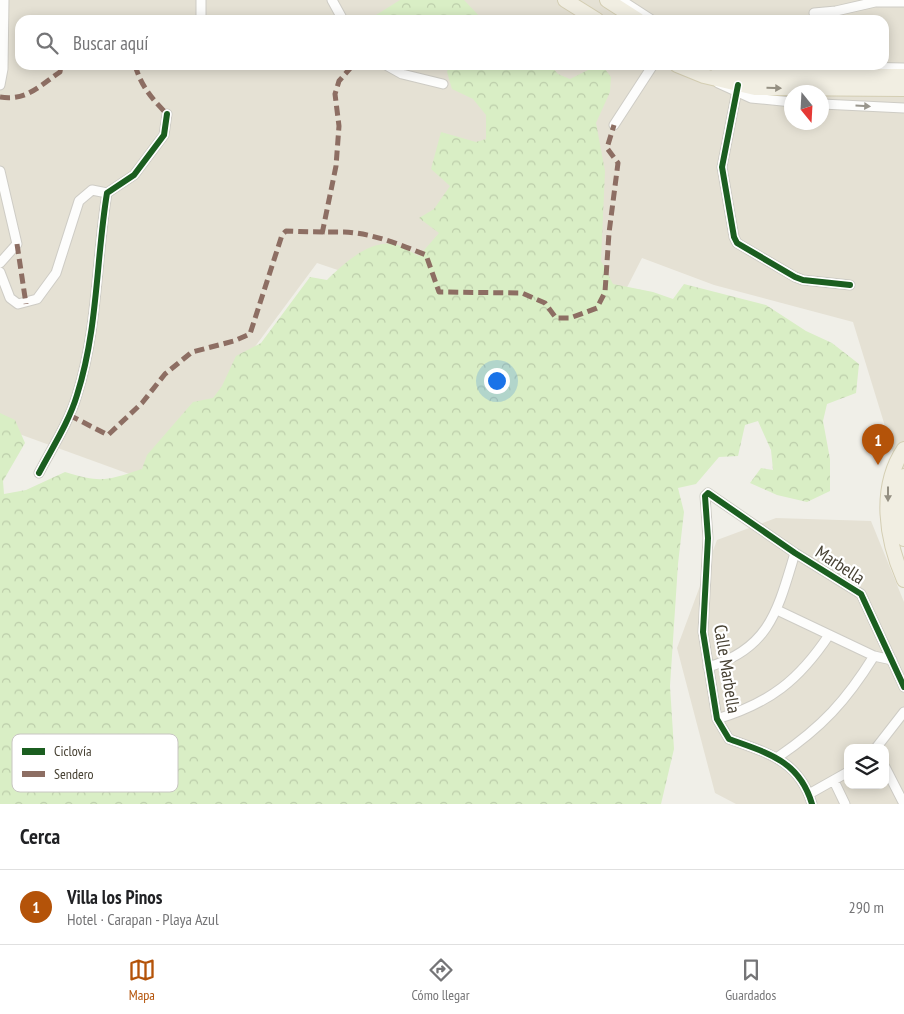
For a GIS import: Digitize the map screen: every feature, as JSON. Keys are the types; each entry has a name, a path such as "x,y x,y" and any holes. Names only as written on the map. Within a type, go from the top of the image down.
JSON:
{"main road":[{"path":"564,0 589,15"},
{"path":"607,0 630,15"},
{"path":"689,70 737,89 904,89"},
{"path":"735,70 758,76 904,76"},
{"path":"904,449 888,483 888,532 896,561 904,580"},
{"path":"904,476 899,490 901,525 904,539"}],"street":[{"path":"0,84 3,69 4,0"},
{"path":"201,0 201,15"},
{"path":"332,0 341,15"},
{"path":"621,0 644,15"},
{"path":"814,13 836,11 875,2 904,2"},
{"path":"889,68 904,68"},
{"path":"395,70 402,74 443,84"},
{"path":"614,125 650,70"},
{"path":"784,102 760,101 737,89 722,167 734,237 737,243 795,277 803,280 850,285"},
{"path":"829,104 904,108"},
{"path":"0,272 10,298 18,304 37,299 56,273 79,202 92,190 107,192 134,175 164,135 167,114"},
{"path":"0,171 17,244 0,263"},
{"path":"38,473 77,395 95,313 107,192"},
{"name":"Calle Marbella","path":"794,553 708,492 704,496 708,538 703,632 717,719 729,739 778,757 792,767 809,794 812,804"},
{"name":"Marbella","path":"708,667 737,656 750,646 768,626 777,610 794,553 861,594 904,687"},
{"path":"777,610 874,656 892,660"},
{"path":"717,719 741,712 783,689 801,673 830,635"},
{"path":"778,757 807,737 833,713 856,686 874,656"},
{"path":"879,744 904,712"},
{"path":"809,794 844,775"},
{"path":"889,775 904,804"},
{"path":"834,781 845,804"}],"shaded area":[{"path":"0,0 904,0 904,488 853,322 714,285 642,258 592,356 317,263 154,483 0,427"},
{"path":"776,518 871,521 904,602 904,804 736,804 715,793 677,648 717,540"}],"green space":[{"path":"400,0 464,0 478,15 376,15"},
{"path":"448,70 554,70 558,74 570,79 588,70 606,70 611,77 610,92 596,123 605,171 601,261 613,284 653,292 673,299 684,284 766,305 806,331 832,343 859,364 856,393 827,404 823,421 830,459 830,491 807,502 777,495 750,483 761,468 773,470 771,450 758,421 745,425 738,456 719,457 696,484 678,488 684,512 678,564 670,686 674,749 661,804 0,804 0,413 15,420 25,443 3,481 4,494 26,490 65,472 87,478 104,479 142,469 147,455 193,402 213,398 222,386 236,356 261,343 310,277 327,280 357,254 366,249 385,244 404,247 419,256 439,233 419,218 434,209 450,186 431,169 441,132 476,142 486,139 486,115 473,99 452,89"}],"marked path":[{"path":"0,97 9,98 25,95 39,87 60,70"},
{"path":"137,70 148,92 167,114"},
{"path":"322,234 336,166 339,126 335,94 339,81 349,70"},
{"path":"69,415 108,435 142,403 165,374 192,352 234,341 250,334 282,235 286,231 355,233 386,240 416,251 426,255 439,292 522,293 545,303 556,318 570,318 597,308 605,292 609,233 618,163 607,148 614,125"},
{"path":"17,244 26,304"}],"cycle path":[{"path":"738,85 722,167 734,237 737,243 803,280 850,285"},
{"path":"39,473 70,415 84,370 93,320 107,193 134,175 164,135 167,114"},
{"path":"812,804 799,777 790,768 769,754 729,739 717,719 703,632 708,538 705,496 708,493 795,553 861,594 904,687"}],"place":[{"name":"Villa los Pinos","path":"878,465"}]}
